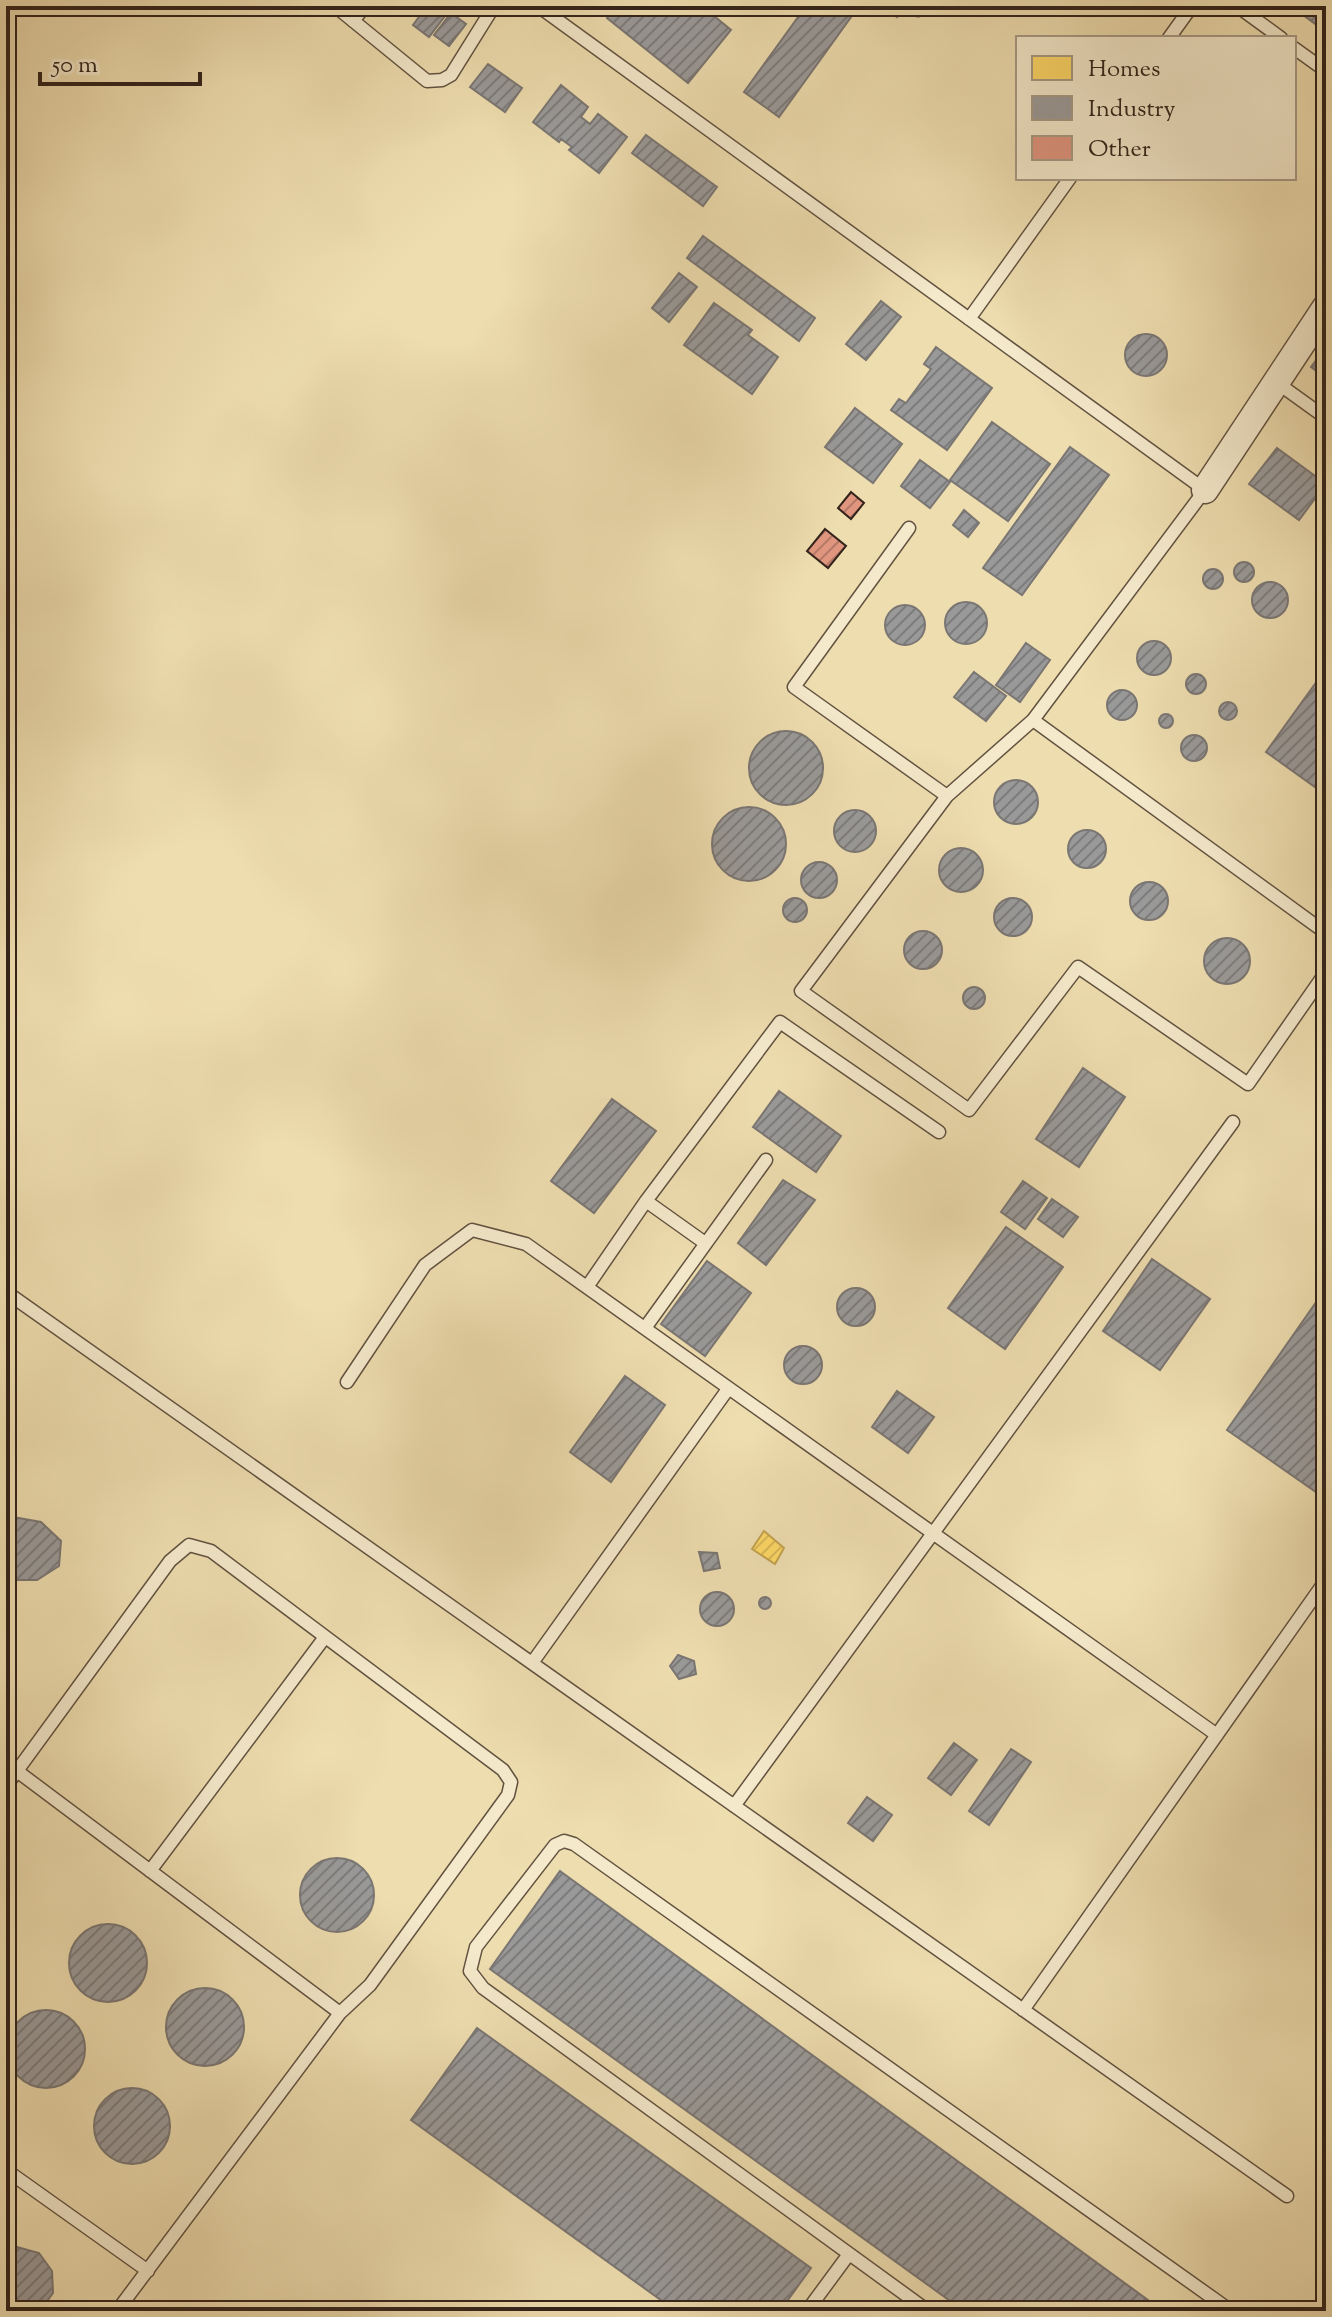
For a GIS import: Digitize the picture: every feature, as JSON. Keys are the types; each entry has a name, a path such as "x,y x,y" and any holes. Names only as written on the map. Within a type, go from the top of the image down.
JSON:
{"street":[{"path":"1205,490 1326,307"}],"lane":[{"path":"335,6 427,81 442,80 451,75 494,6"},
{"path":"353,21 365,6"},
{"path":"538,6 1205,490 1033,720 947,796 801,991 969,1110 1078,967 1248,1084 1326,972"},
{"path":"1170,36 1192,6"},
{"path":"1237,6 1278,36"},
{"path":"1296,49 1326,71"},
{"path":"969,319 1069,180"},
{"path":"1276,382 1326,418"},
{"path":"909,528 794,687 947,796"},
{"path":"1033,720 1326,933"},
{"path":"587,1287 646,1201 780,1022 939,1132"},
{"path":"734,1806 1233,1122"},
{"path":"645,1328 766,1160"},
{"path":"646,1201 705,1243"},
{"path":"347,1382 425,1265 472,1230 526,1244 1217,1735"},
{"path":"6,1292 1287,2196"},
{"path":"532,1663 728,1389"},
{"path":"6,1786 170,1561 189,1545 211,1551 503,1770 511,1782 508,1795 370,1985 340,2013 117,2311"},
{"path":"1023,2010 1326,1580"},
{"path":"150,1871 325,1637"},
{"path":"17,1771 340,2013"},
{"path":"928,2311 483,1988 470,1971 476,1947 555,1845 564,1841 574,1844 1231,2311"},
{"path":"6,2170 148,2271"},
{"path":"807,2311 849,2254"}],"building: Homes":[{"path":"764,1531 784,1548 775,1564 752,1549"}],"building: Industry":[{"path":"427,6 445,16 429,37 413,25"},
{"path":"616,6 702,6 731,30 688,83 607,18"},
{"path":"806,6 859,6 779,117 744,92"},
{"path":"882,6 905,6 897,17"},
{"path":"1291,6 1326,6 1326,32"},
{"path":"451,13 466,24 449,46 434,35"},
{"path":"488,64 522,88 505,112 470,87"},
{"path":"561,85 588,107 581,117 590,124 598,114 627,137 599,173 569,150 572,147 561,139 559,142 533,122"},
{"path":"646,135 717,187 703,206 632,153"},
{"path":"703,236 815,318 799,341 687,258"},
{"path":"679,273 697,287 669,322 652,308"},
{"path":"881,301 901,317 866,360 846,344"},
{"path":"714,303 752,330 748,335 778,357 752,394 684,345"},
{"path":"1146,334 1161,340 1167,355 1161,370 1146,376 1131,370 1125,355 1131,340"},
{"path":"936,347 992,388 947,450 891,410 899,399 906,403 931,369 924,364"},
{"path":"1326,347 1326,378 1311,367"},
{"path":"855,408 902,444 873,483 825,447"},
{"path":"992,422 1050,464 1008,521 950,480"},
{"path":"1070,447 1109,475 1022,595 983,568"},
{"path":"1277,448 1326,484 1299,520 1249,484"},
{"path":"920,460 950,482 930,508 901,486"},
{"path":"964,510 979,523 968,537 953,525"},
{"path":"1244,562 1251,565 1254,572 1251,579 1244,582 1237,579 1234,572 1237,565"},
{"path":"1213,569 1220,572 1223,579 1220,586 1213,589 1206,586 1203,579 1206,572"},
{"path":"1270,582 1282,588 1288,600 1282,612 1270,618 1258,612 1252,600 1258,588"},
{"path":"966,602 981,608 987,623 981,638 966,644 951,638 945,623 951,608"},
{"path":"905,605 919,611 925,625 919,639 905,645 891,639 885,625 891,611"},
{"path":"1154,641 1166,646 1171,658 1166,670 1154,675 1142,670 1137,658 1142,646"},
{"path":"1026,643 1050,660 1020,702 996,685"},
{"path":"1326,671 1326,795 1266,752"},
{"path":"974,672 1006,696 986,721 954,697"},
{"path":"1196,674 1203,677 1206,684 1203,691 1196,694 1189,691 1186,684 1189,677"},
{"path":"1122,690 1133,694 1137,705 1133,716 1122,720 1111,716 1107,705 1111,694"},
{"path":"1228,702 1237,711 1228,720 1219,711"},
{"path":"1166,714 1173,721 1166,728 1159,721"},
{"path":"786,731 807,737 817,747 823,768 817,789 807,799 786,805 765,799 755,789 749,768 755,747 765,737"},
{"path":"1194,735 1203,739 1207,748 1203,757 1194,761 1185,757 1181,748 1185,739"},
{"path":"1016,780 1031,787 1038,802 1031,817 1016,824 1001,817 994,802 1001,787"},
{"path":"749,807 770,813 780,823 786,844 780,865 770,875 749,881 728,875 718,865 712,844 718,823 728,813"},
{"path":"855,810 870,816 876,831 870,846 855,852 840,846 834,831 840,816"},
{"path":"1087,830 1100,836 1106,849 1100,862 1087,868 1074,862 1068,849 1074,836"},
{"path":"961,848 976,855 983,870 976,885 961,892 946,885 939,870 946,855"},
{"path":"819,862 831,868 837,880 831,892 819,898 807,892 801,880 807,868"},
{"path":"1149,882 1162,888 1168,901 1162,914 1149,920 1136,914 1130,901 1136,888"},
{"path":"795,898 803,902 807,910 803,918 795,922 787,918 783,910 787,902"},
{"path":"1013,898 1026,904 1032,917 1026,930 1013,936 1000,930 994,917 1000,904"},
{"path":"923,931 936,937 942,950 936,963 923,969 910,963 904,950 910,937"},
{"path":"1227,938 1243,945 1250,961 1243,977 1227,984 1211,977 1204,961 1211,945"},
{"path":"974,987 982,990 985,998 982,1006 974,1009 966,1006 963,998 966,990"},
{"path":"1083,1068 1125,1097 1079,1167 1036,1139"},
{"path":"779,1091 841,1136 816,1172 753,1127"},
{"path":"612,1099 656,1131 594,1213 551,1181"},
{"path":"783,1180 815,1200 766,1265 738,1243"},
{"path":"1023,1181 1047,1198 1025,1229 1001,1212"},
{"path":"1052,1199 1078,1217 1063,1237 1038,1219"},
{"path":"1006,1227 1063,1267 1005,1349 948,1308"},
{"path":"1152,1259 1210,1299 1160,1370 1103,1331"},
{"path":"707,1261 751,1293 705,1356 661,1324"},
{"path":"856,1288 869,1294 875,1307 869,1320 856,1326 843,1320 837,1307 843,1294"},
{"path":"1326,1288 1326,1499 1227,1430"},
{"path":"803,1346 816,1352 822,1365 816,1378 803,1384 790,1378 784,1365 790,1352"},
{"path":"625,1376 665,1405 611,1482 570,1452"},
{"path":"897,1391 934,1417 908,1453 872,1427"},
{"path":"13,1517 41,1522 61,1541 59,1566 37,1580 9,1580 6,1574 6,1526"},
{"path":"699,1552 717,1553 720,1568 704,1571"},
{"path":"717,1592 729,1597 734,1609 729,1621 717,1626 705,1621 700,1609 705,1597"},
{"path":"765,1597 771,1603 765,1609 759,1603"},
{"path":"678,1655 694,1661 696,1674 679,1679 670,1666"},
{"path":"954,1743 977,1760 951,1795 928,1778"},
{"path":"1011,1749 1031,1762 989,1825 969,1811"},
{"path":"867,1797 892,1815 873,1841 848,1823"},
{"path":"337,1858 358,1864 368,1874 374,1895 368,1916 358,1926 337,1932 316,1926 306,1916 300,1895 306,1874 316,1864"},
{"path":"560,1871 1163,2311 964,2311 490,1969"},
{"path":"108,1924 123,1927 136,1935 144,1948 147,1963 144,1978 136,1991 123,1999 108,2002 93,1999 80,1991 72,1978 69,1963 72,1948 80,1935 93,1927"},
{"path":"205,1988 220,1991 233,1999 241,2012 244,2027 241,2042 233,2055 220,2063 205,2066 190,2063 177,2055 169,2042 166,2027 169,2012 177,1999 190,1991"},
{"path":"46,2010 61,2013 74,2021 82,2034 85,2049 82,2064 74,2077 61,2085 46,2088 31,2085 18,2077 10,2064 7,2049 10,2034 18,2021 31,2013"},
{"path":"477,2028 811,2268 780,2311 676,2311 411,2120"},
{"path":"132,2088 147,2091 159,2099 167,2111 170,2126 167,2141 159,2153 147,2161 132,2164 117,2161 105,2153 97,2141 94,2126 97,2111 105,2099 117,2091"},
{"path":"17,2247 39,2253 52,2271 53,2293 40,2311 6,2311 6,2250"}],"building: Other":[{"path":"851,492 864,503 851,519 838,508"},
{"path":"825,529 846,546 828,568 807,551"}]}
